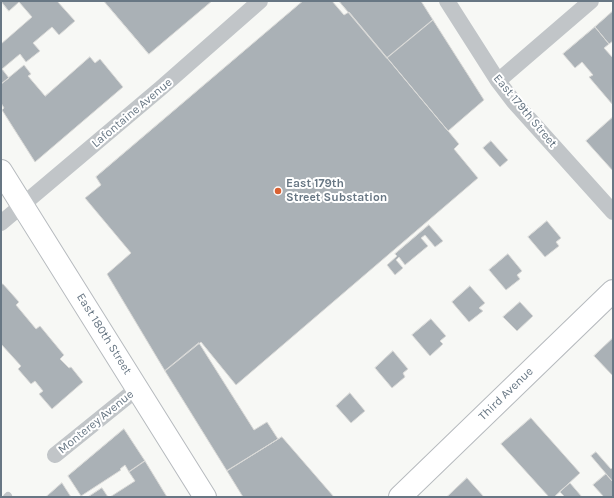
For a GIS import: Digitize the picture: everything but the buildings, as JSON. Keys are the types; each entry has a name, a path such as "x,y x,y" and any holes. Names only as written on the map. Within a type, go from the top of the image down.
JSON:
{"main road":[{"name":"East 180th Street","path":"1,171 205,497"},
{"name":"Third Avenue","path":"400,497 613,291"}],"street":[{"name":"Lafontaine Avenue","path":"1,223 161,88 260,1"},
{"name":"East 179th Street","path":"448,1 498,81 514,102 613,212"},
{"path":"498,81 591,1"},
{"name":"Monterey Avenue","path":"55,455 138,388"}],"place":[{"name":"East 179th Street Substation","path":"278,191"}]}
